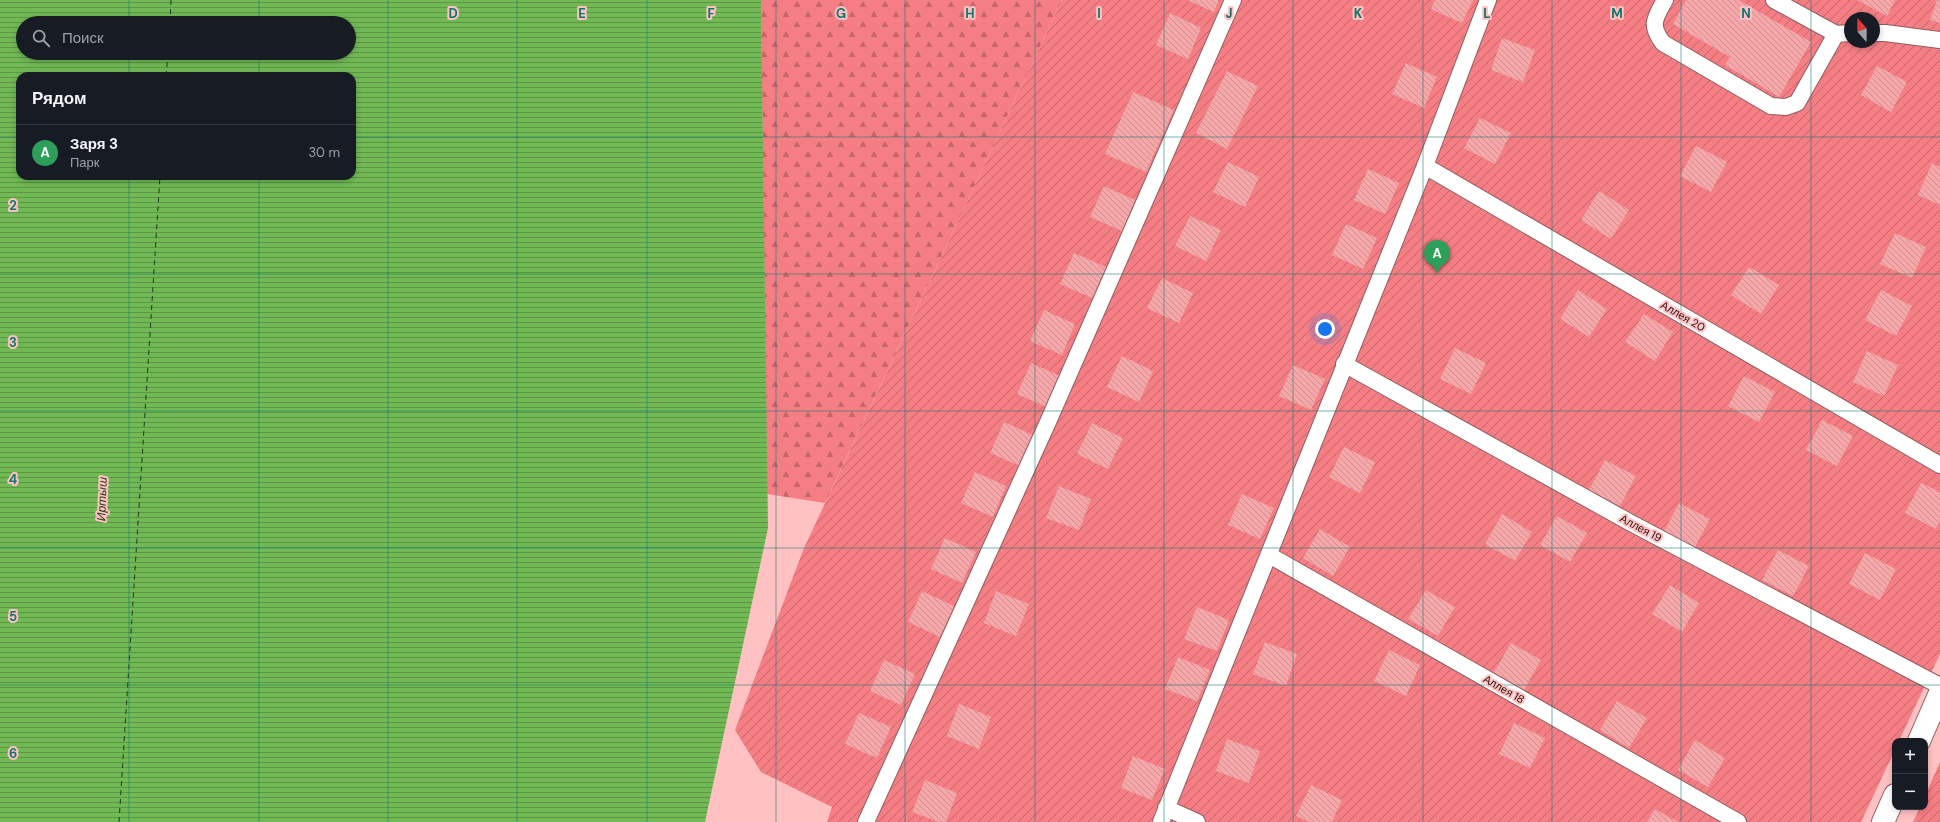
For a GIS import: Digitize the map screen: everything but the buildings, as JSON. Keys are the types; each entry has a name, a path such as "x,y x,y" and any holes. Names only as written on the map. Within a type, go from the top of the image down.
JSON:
{"street":[{"path":"1920,738 1940,693"},
{"path":"1883,822 1892,802"}],"lane":[{"path":"866,822 1048,422 1233,0"},
{"path":"1197,822 1164,815 1344,364 1425,166 1488,0"},
{"path":"1665,0 1654,20 1656,34 1663,43 1771,106 1786,107 1797,103 1843,34 1774,0"},
{"path":"1880,33 1940,40"},
{"name":"Аллея 20","path":"1425,166 1940,465"},
{"name":"Аллея 19","path":"1344,364 1631,523 1940,686"},
{"name":"Аллея 18","path":"1269,555 1738,822"}],"green space":[{"path":"761,0 1062,0 825,503 767,494"},
{"path":"1062,0 1940,0 1940,654 1900,738 1892,738 1892,756 1861,822 827,822 832,807 761,772 735,730 804,548"},
{"path":"1940,762 1940,822 1913,822 1919,810 1928,810 1928,789"}],"water":[{"name":"Иртыш","path":"0,0 761,0 768,528 705,822 0,822"}],"ferry route":[{"path":"170,16 171,0"},
{"path":"166,72 167,60"},
{"path":"119,822 160,180"}],"place":[{"name":"Заря 3","path":"1437,273"}]}
